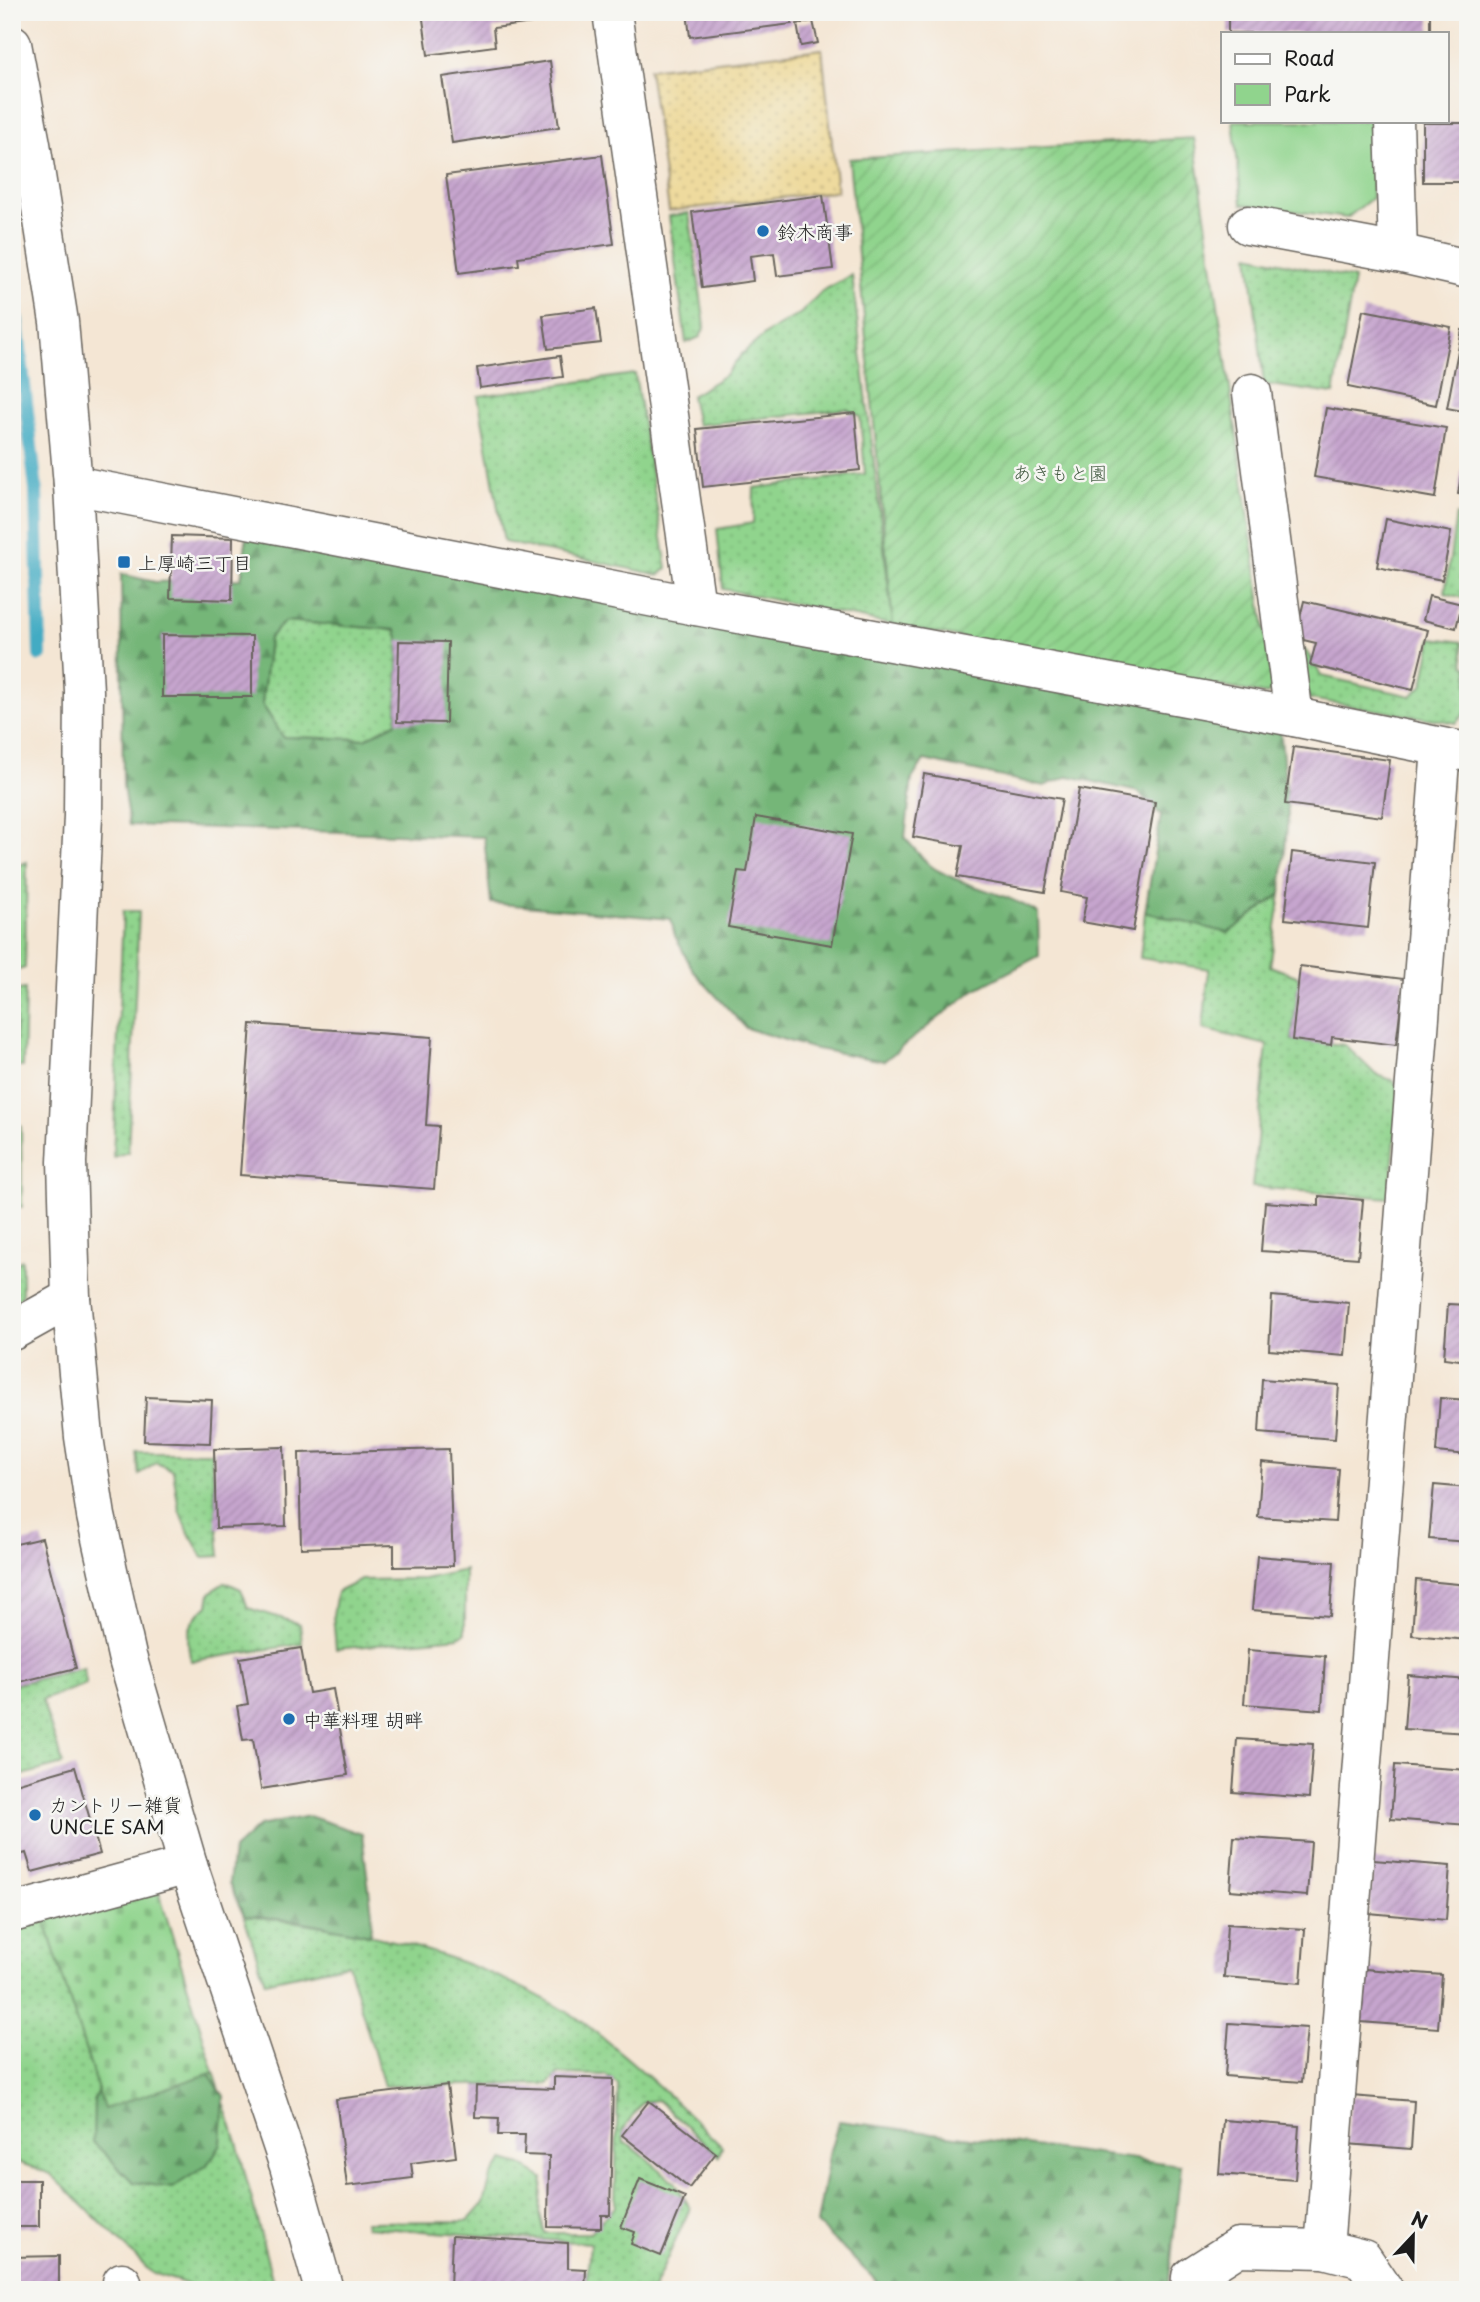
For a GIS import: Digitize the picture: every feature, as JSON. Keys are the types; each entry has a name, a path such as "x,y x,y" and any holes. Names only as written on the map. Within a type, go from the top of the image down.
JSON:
{"street":[{"path":"612,12 696,606"},
{"path":"12,44 59,322 74,485 84,691 83,816 67,1162 71,1298 84,1437 96,1516 127,1656 188,1866 289,2166 324,2290"},
{"path":"1394,122 1398,253"},
{"path":"1248,225 1398,253 1468,270"},
{"path":"1252,393 1294,718"},
{"path":"74,485 1455,750 1324,2249"},
{"path":"12,1331 71,1298"},
{"path":"12,1913 188,1866"},
{"path":"1190,2290 1191,2277 1238,2247 1324,2249 1363,2259 1384,2290"}],"green space":[{"path":"1233,122 1372,122 1372,198 1347,218 1242,204"},
{"name":"あきもと園","path":"1194,138 1273,687 1267,695 893,625 849,159"},
{"path":"689,213 705,326 700,337 686,343 669,216"},
{"path":"1249,255 1354,279 1334,394 1264,384"},
{"path":"852,275 893,625 723,589 717,529 753,523 754,488 865,474 860,416 847,409 697,425 691,396 725,375 742,354 768,332 801,313 822,291"},
{"path":"635,374 667,568 659,575 504,542 478,396"},
{"path":"1456,515 1468,517 1468,613 1467,599 1445,593"},
{"path":"247,534 1280,726 1288,816 1281,894 1228,933 1145,912 1161,815 1138,792 1069,776 1044,786 924,760 912,779 905,838 936,869 1038,913 1039,956 974,990 884,1061 811,1048 746,1028 694,972 675,936 671,919 491,903 484,837 129,825 123,786 121,574 155,582 241,579","holes":["285,621 396,630 399,641 397,722 365,739 283,737 262,704 269,638"]},
{"path":"285,621 396,630 399,641 397,722 365,739 283,737 262,704 269,638"},
{"path":"1432,638 1462,642 1464,665 1468,667 1468,710 1456,723 1309,699 1299,648 1306,651 1322,676 1411,696 1423,685"},
{"path":"27,862 25,968 12,972 12,867"},
{"path":"1281,894 1270,966 1299,977 1292,1040 1345,1045 1375,1074 1394,1081 1399,1088 1390,1198 1252,1187 1267,1045 1203,1029 1209,969 1140,958 1145,912 1228,933"},
{"path":"123,911 139,911 128,1152 113,1157"},
{"path":"25,989 23,1067 14,1066 16,1018 12,1019 12,991"},
{"path":"12,1125 21,1125 22,1207 12,1207"},
{"path":"22,1260 22,1297 12,1302 12,1265"},
{"path":"136,1452 211,1452 220,1556 203,1557 190,1535 179,1510 173,1470 156,1463 139,1475"},
{"path":"465,1570 465,1633 459,1637 336,1649 333,1615 337,1592 361,1580 424,1579"},
{"path":"225,1582 241,1589 248,1608 300,1624 302,1644 191,1661 189,1630 196,1617 208,1605 210,1593"},
{"path":"84,1668 86,1684 42,1700 63,1764 12,1778 12,1685"},
{"path":"309,1816 362,1834 372,1913 370,1935 299,1921 244,1916 229,1883 233,1850 259,1826"},
{"path":"157,1886 214,2072 104,2109 44,1918"},
{"path":"244,1916 329,1927 371,1936 454,1960 494,1975 575,2017 665,2092 722,2147 719,2156 658,2100 643,2102 623,2130 624,2143 675,2182 690,2208 653,2290 586,2290 590,2243 366,2227 365,2222 468,2221 484,2203 491,2177 504,2160 521,2165 543,2178 540,2214 545,2233 590,2233 615,2206 618,2084 605,2075 558,2074 548,2084 384,2086 348,1964 265,1982"},
{"path":"44,1918 104,2109 214,2072 237,2142 275,2290 207,2290 152,2273 51,2174 12,2160 12,1927"},
{"path":"187,2043 224,2096 221,2145 206,2166 172,2188 133,2182 93,2142 94,2099 124,2049"},
{"path":"839,2121 1181,2165 1168,2290 886,2290 817,2224 830,2150"}],"sand":[{"path":"822,49 837,191 669,211 649,69"}],"building":[{"path":"422,12 532,12 533,23 493,28 495,46 428,55"},
{"path":"687,12 790,12 792,24 690,37"},
{"path":"1228,12 1430,12 1430,32 1228,32"},
{"path":"813,21 818,43 801,46 797,24"},
{"path":"550,61 559,127 452,143 442,77"},
{"path":"1423,123 1468,123 1468,182 1423,182"},
{"path":"602,155 614,244 518,257 519,265 459,273 446,175"},
{"path":"823,195 833,269 777,276 774,253 750,256 753,281 702,288 692,212"},
{"path":"596,308 601,343 548,349 543,315"},
{"path":"1363,310 1451,327 1436,405 1348,387"},
{"path":"1462,330 1468,331 1468,412 1447,408"},
{"path":"560,356 563,377 480,388 477,368"},
{"path":"1326,408 1446,428 1435,498 1314,477"},
{"path":"855,413 860,470 703,487 697,429"},
{"path":"1468,443 1468,496 1458,494"},
{"path":"1386,519 1451,532 1442,580 1377,567"},
{"path":"172,536 233,538 232,600 170,598"},
{"path":"1429,596 1462,604 1456,628 1423,620"},
{"path":"1304,601 1428,630 1413,690 1310,665 1316,643 1295,638"},
{"path":"162,635 252,636 252,697 162,697"},
{"path":"399,641 448,642 446,723 397,722"},
{"path":"1293,747 1390,760 1382,817 1285,804"},
{"path":"924,774 1062,799 1045,892 957,877 963,846 913,837"},
{"path":"1079,789 1155,802 1133,931 1082,922 1087,897 1061,892"},
{"path":"756,817 852,834 832,945 728,927 738,871 747,872"},
{"path":"1292,852 1375,862 1368,928 1285,919"},
{"path":"1300,966 1404,979 1396,1045 1332,1037 1331,1045 1292,1040"},
{"path":"251,1024 432,1037 426,1125 439,1126 434,1189 240,1175"},
{"path":"1319,1196 1363,1200 1358,1258 1261,1251 1265,1202 1319,1206"},
{"path":"1272,1296 1349,1303 1345,1356 1269,1350"},
{"path":"1448,1304 1468,1305 1468,1361 1444,1358"},
{"path":"1262,1379 1339,1385 1335,1439 1259,1433"},
{"path":"146,1397 212,1400 210,1443 144,1441"},
{"path":"1440,1398 1468,1400 1468,1455 1436,1452"},
{"path":"284,1447 286,1526 216,1528 214,1449"},
{"path":"449,1449 453,1566 394,1567 394,1545 301,1548 299,1453"},
{"path":"1262,1462 1339,1469 1335,1522 1258,1517"},
{"path":"1434,1485 1468,1488 1468,1542 1429,1539"},
{"path":"42,1538 76,1668 12,1684 12,1545"},
{"path":"1257,1556 1334,1562 1330,1616 1252,1610"},
{"path":"1416,1580 1468,1585 1468,1640 1412,1635"},
{"path":"301,1648 309,1693 333,1689 348,1775 261,1789 253,1739 243,1740 237,1706 248,1704 240,1658"},
{"path":"1248,1650 1325,1656 1322,1710 1244,1704"},
{"path":"1408,1675 1468,1680 1468,1733 1404,1729"},
{"path":"1237,1739 1313,1744 1309,1798 1233,1792"},
{"path":"1395,1765 1468,1770 1468,1825 1391,1819"},
{"path":"75,1767 100,1854 32,1872 26,1853 12,1857 12,1785"},
{"path":"1234,1837 1311,1842 1307,1896 1230,1890"},
{"path":"1373,1860 1450,1866 1446,1920 1369,1913"},
{"path":"1227,1924 1305,1929 1301,1983 1224,1977"},
{"path":"1365,1969 1442,1975 1438,2028 1361,2022"},
{"path":"1229,2023 1307,2028 1302,2082 1225,2076"},
{"path":"554,2077 613,2079 610,2215 601,2215 601,2228 548,2227 549,2156 524,2155 525,2135 498,2135 499,2118 475,2117 476,2086 554,2089"},
{"path":"447,2085 456,2157 411,2163 413,2178 347,2186 336,2099"},
{"path":"1351,2096 1414,2101 1411,2149 1347,2144"},
{"path":"649,2101 716,2153 689,2188 622,2135"},
{"path":"1223,2120 1299,2126 1295,2180 1219,2174"},
{"path":"640,2179 685,2197 661,2256 631,2244 635,2232 621,2227"},
{"path":"12,2180 39,2180 39,2227 12,2227"},
{"path":"452,2236 568,2243 568,2268 586,2269 585,2290 450,2288"},
{"path":"59,2256 59,2290 12,2290 12,2257"}],"waterway":[{"path":"12,280 36,490 40,655"}],"place":[{"name":"鈴木商事","path":"763,231"},
{"name":"上厚崎三丁目","path":"124,562"},
{"name":"中華料理 胡畔","path":"289,1719"},
{"name":"カントリー雑貨 UNCLE SAM","path":"35,1815"}]}
